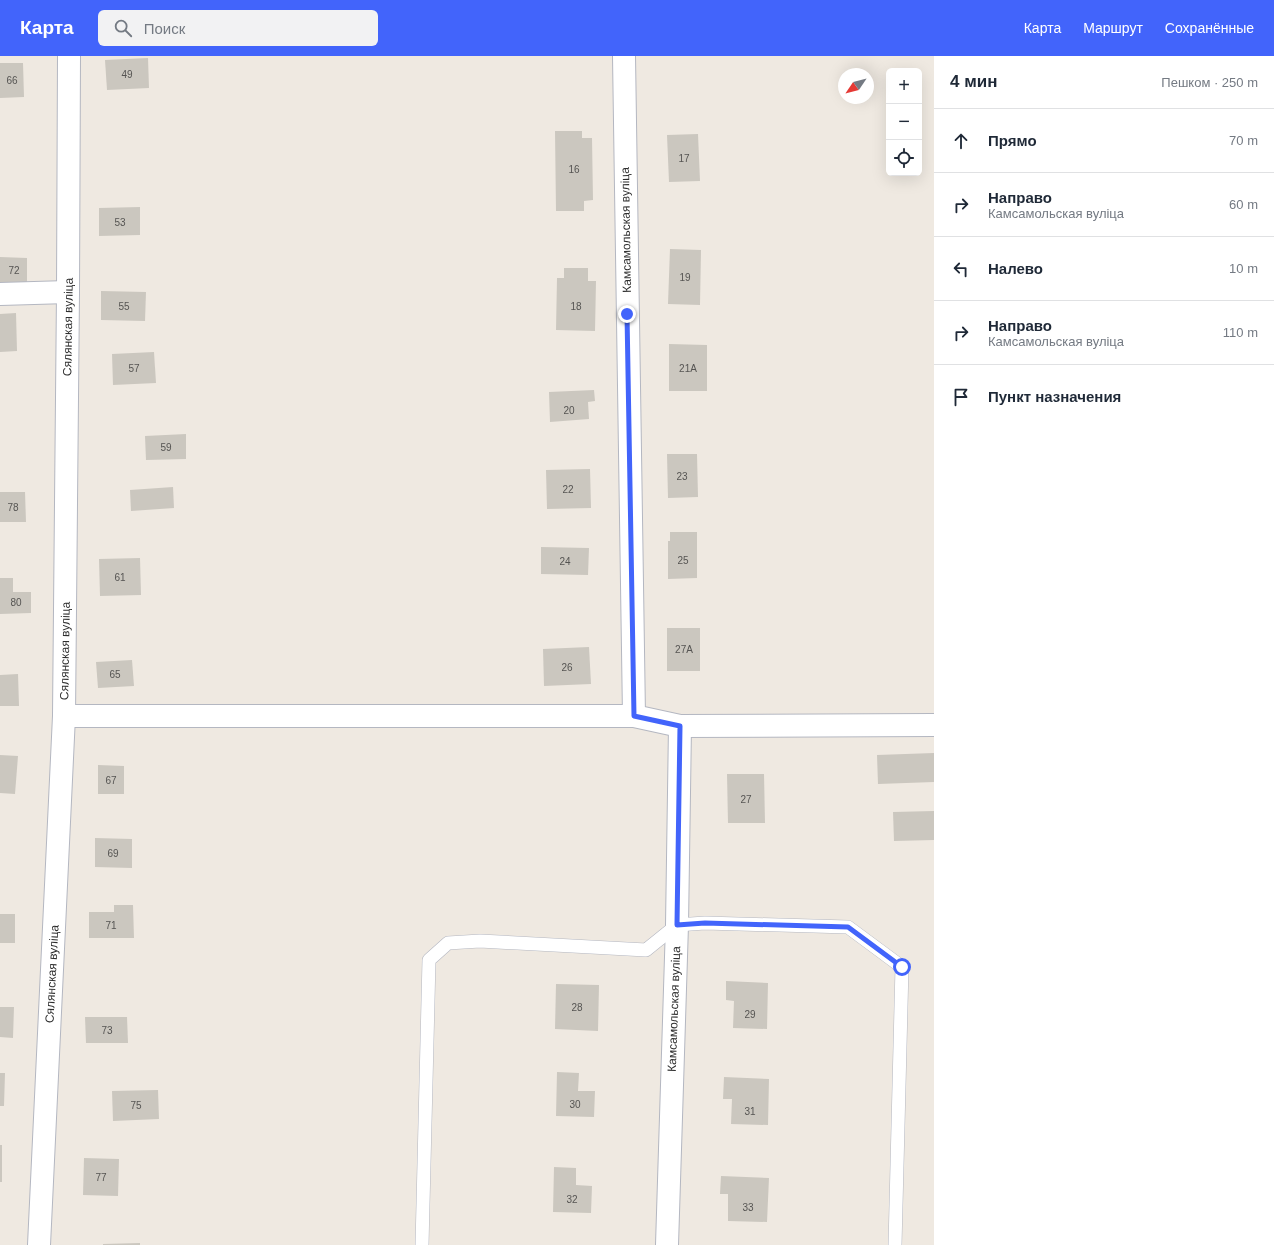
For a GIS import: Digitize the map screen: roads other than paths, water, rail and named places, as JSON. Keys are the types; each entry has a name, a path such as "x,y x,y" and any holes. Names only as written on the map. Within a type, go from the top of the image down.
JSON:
{"street":[{"name":"Сялянская вуліца","path":"39,1245 64,716 69,56"},
{"name":"Камсамольская вуліца","path":"624,56 634,716"},
{"path":"0,294 68,292"},
{"path":"64,716 634,716 680,726 934,725"},
{"name":"Камсамольская вуліца","path":"667,1245 677,925 680,726"}],"lane":[{"path":"422,1245 429,960 448,944 480,941 646,950 677,925 705,923 848,927 902,967 895,1245"}]}
